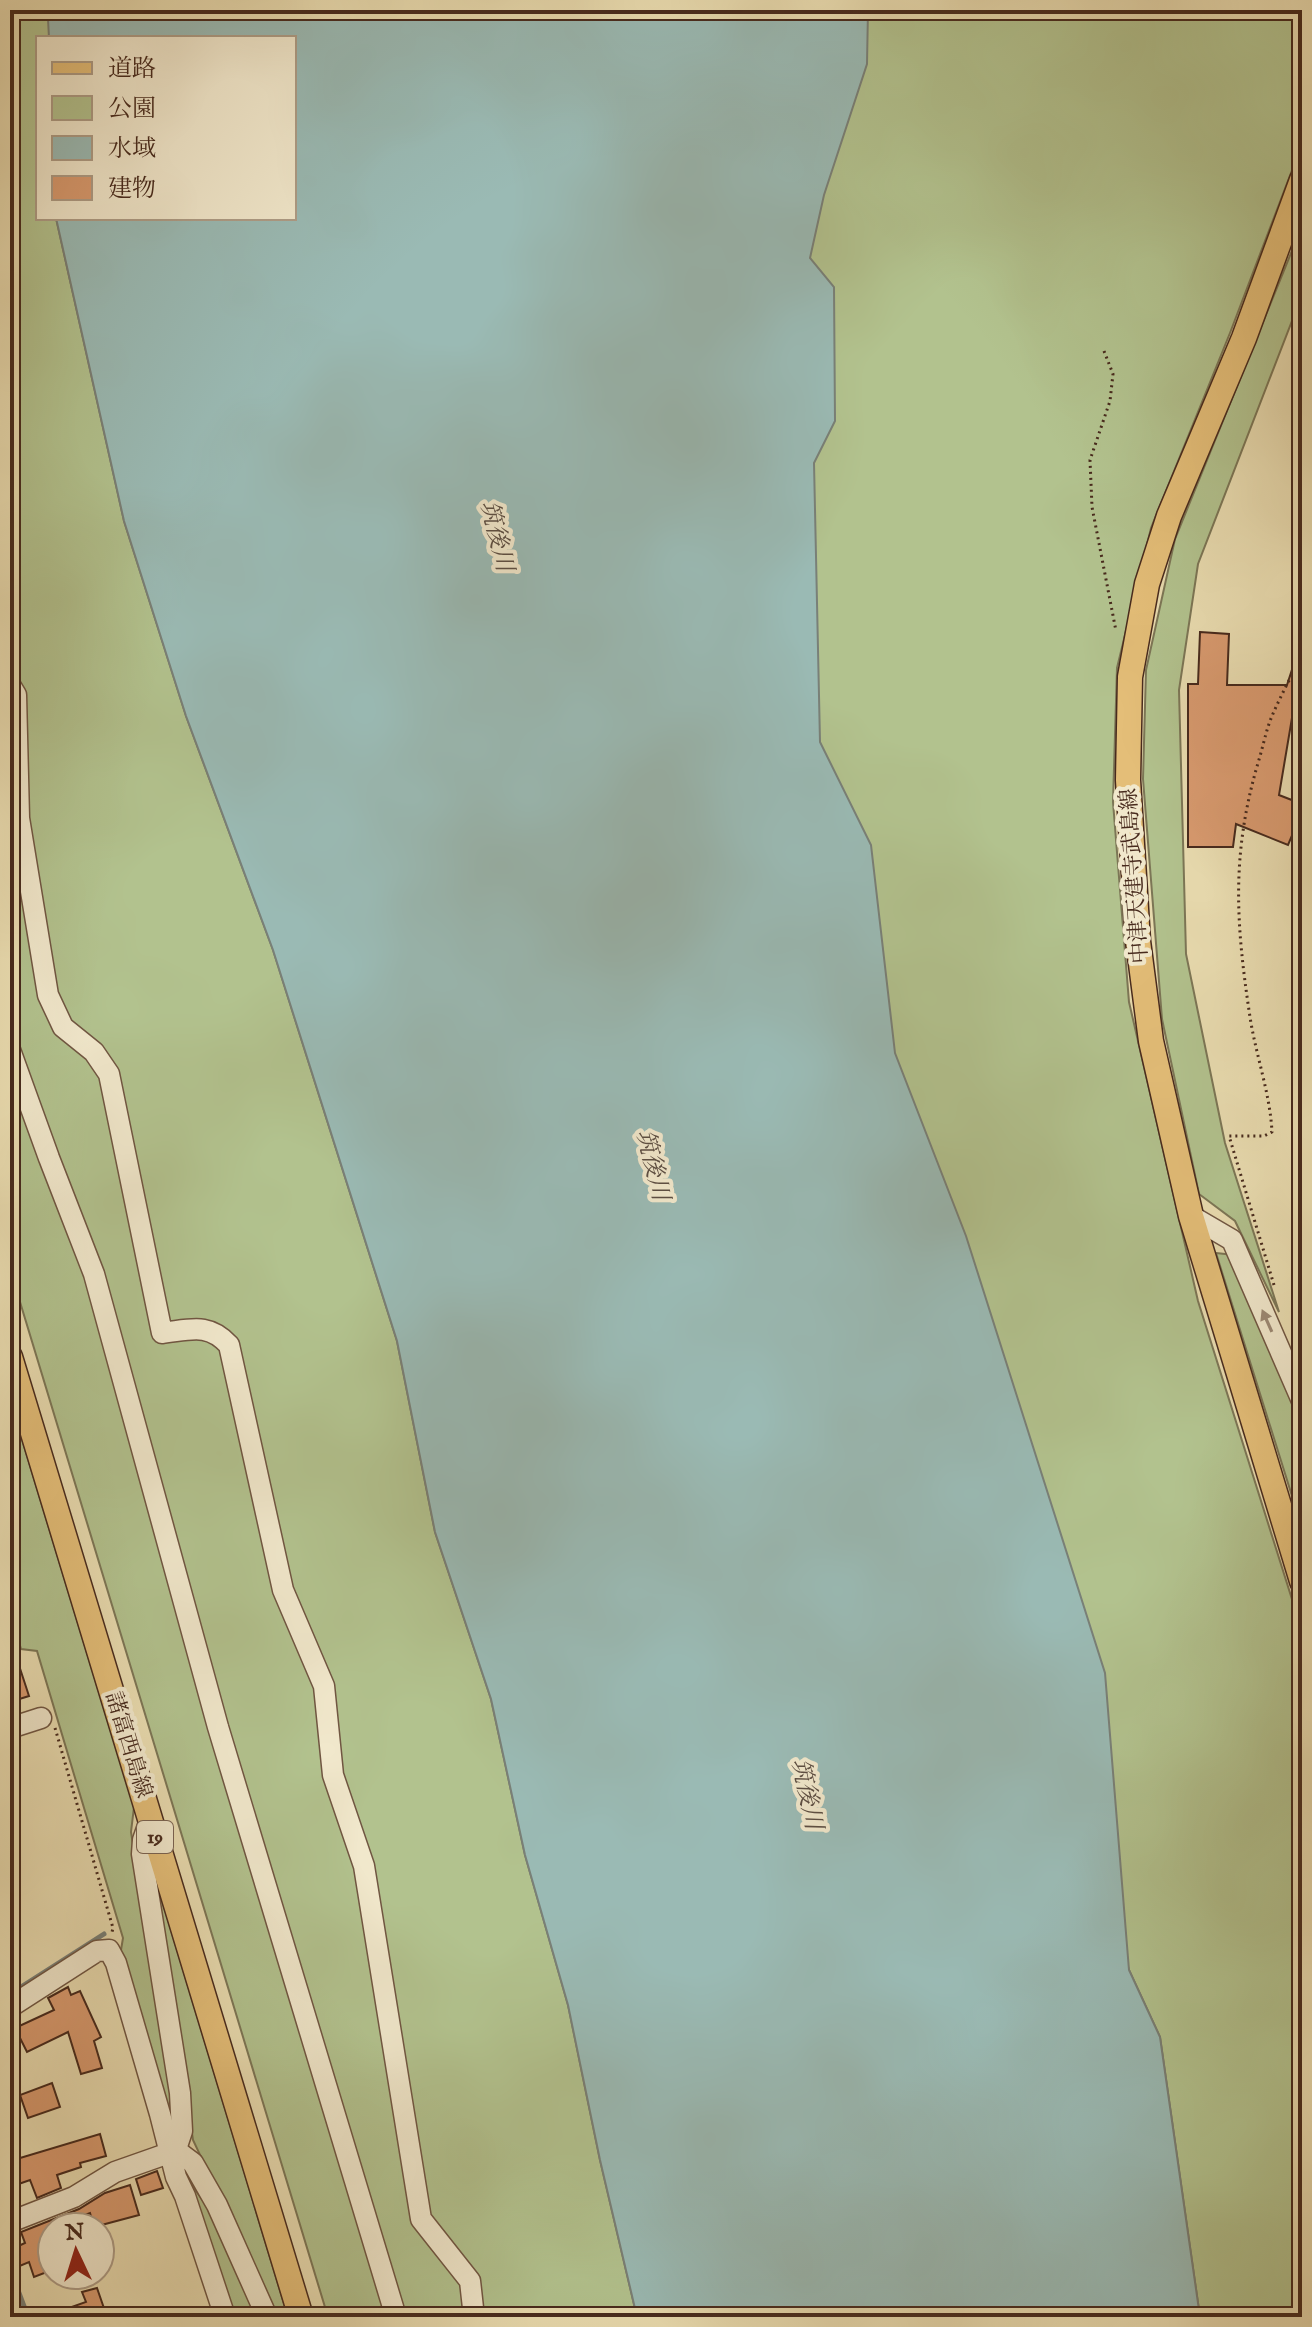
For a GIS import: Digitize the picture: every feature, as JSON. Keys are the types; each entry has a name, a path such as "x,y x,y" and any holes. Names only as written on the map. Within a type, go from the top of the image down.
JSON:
{"main road":[{"name":"中津天建寺武島線","path":"1302,180 1244,338 1169,516 1147,584 1130,677 1128,780 1138,941 1151,1041 1191,1216 1302,1581"},
{"name":"諸富西島線","path":"10,1357 301,2317"}],"street":[{"path":"10,685 16,695 19,818 48,995 63,1027 94,1052 109,1074 162,1333 203,1328 219,1335 229,1345 283,1590 324,1686 333,1775 364,1866 421,2219 470,2281 474,2317"},
{"path":"10,1050 94,1274 218,1727 396,2317"},
{"path":"1191,1216 1232,1240 1301,1394"},
{"path":"10,1728 41,1718"},
{"path":"150,1820 142,1854 180,2093 182,2131 178,2143 169,2153"},
{"path":"10,2007 97,1951 109,1950 116,1963 176,2177 225,2317"},
{"path":"10,2222 74,2197 115,2172 169,2153 181,2154 193,2163 217,2205 267,2317"}],"path":[{"path":"1104,351 1113,374 1110,401 1090,460 1092,507 1116,634"},
{"path":"1274,1286 1229,1136 1264,1136 1272,1132 1241,954 1237,890 1240,843 1251,785 1271,718 1302,655"},
{"path":"41,1718 53,1722 58,1736 113,1928 109,1950"}],"green space":[{"path":"10,10 20,15 49,18 49,36 36,36 36,220 56,220 124,521 186,716 273,950 397,1341 435,1532 491,1699 525,1855 568,2005 637,2317 328,2317 10,1269"},
{"path":"827,10 1302,10 1302,144 1151,528 1117,668 1113,802 1129,1002 1198,1301 1302,1631 1302,2317 1200,2317 1160,2037 1129,1970 928,1233 757,538"},
{"path":"1302,226 1302,295 1198,564 1179,690 1186,954 1225,1143 1279,1312 1235,1221 1199,1194 1162,1019 1143,779 1146,670 1175,539"},
{"path":"1216,1253 1234,1255 1302,1419 1302,1528"},
{"path":"10,1400 134,1807 131,1832 175,2113 171,2135 120,1956 123,1938 37,1651 21,1649 10,1612"},
{"path":"153,1870 288,2317 276,2317 193,2140"},
{"path":"184,2175 207,2206 257,2317 231,2317"}],"water":[{"name":"筑後川","path":"10,10 868,10 867,64 824,195 810,258 834,287 835,421 814,463 820,742 871,845 895,1053 966,1236 1105,1673 1129,1970 1160,2037 1200,2317 637,2317 568,2005 525,1855 491,1699 435,1532 397,1341 273,950 186,716 124,521 56,220 296,220 296,36 49,36 48,19 10,14"}],"building":[{"path":"1200,632 1229,634 1227,685 1287,685 1299,648 1302,649 1302,714 1293,712 1279,795 1302,804 1302,829 1296,826 1288,845 1236,824 1233,847 1188,847 1188,684 1198,684"},
{"path":"13,1647 29,1696 10,1702 10,1648"},
{"path":"68,1987 71,1995 80,1991 101,2037 94,2041 102,2068 81,2074 68,2032 27,2052 15,2028 54,2010 48,1998"},
{"path":"52,2083 60,2107 28,2118 20,2095"},
{"path":"100,2134 106,2156 80,2163 81,2167 57,2175 61,2188 37,2198 30,2180 10,2187 10,2161"},
{"path":"157,2171 163,2188 141,2195 136,2179"},
{"path":"130,2185 139,2215 116,2221 116,2211 74,2211 105,2193"},
{"path":"36,2226 34,2277 29,2262 10,2270 10,2250 25,2243 21,2232"},
{"path":"98,2291 107,2317 49,2317 86,2302 82,2292"}],"waterway":[{"path":"10,1994 104,1934"},
{"path":"16,2285 28,2317"}]}
